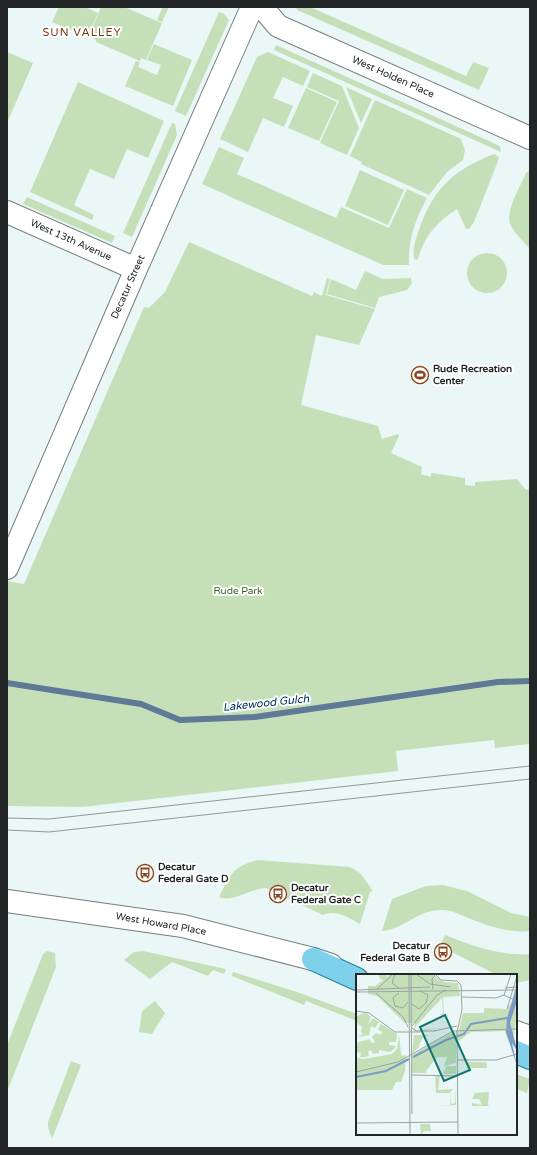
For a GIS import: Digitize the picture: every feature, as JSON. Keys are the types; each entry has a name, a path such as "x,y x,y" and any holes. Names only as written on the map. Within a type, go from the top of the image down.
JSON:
{"main road":[{"path":"313,959 356,979"},
{"path":"517,1052 530,1058"}],"street":[{"name":"Decatur Street","path":"7,568 136,269 252,7"},
{"name":"West Holden Place","path":"262,7 278,26 530,138"},
{"name":"West 13th Avenue","path":"7,212 136,269"},
{"name":"West Howard Place","path":"7,901 183,926 313,959 356,974"},
{"path":"517,1032 530,1037"}],"green space":[{"path":"59,7 85,7 98,13 88,35 78,33 52,22"},
{"path":"101,7 124,7 162,23 146,60 141,58 140,61 96,42 96,40 89,36"},
{"path":"163,7 169,7 162,22 157,20"},
{"path":"296,7 310,7 466,76 473,62 489,68 479,90 297,10"},
{"path":"219,12 224,14 229,20 186,116 175,111"},
{"path":"154,44 192,60 173,106 125,86 136,61 140,62 138,67 157,75 161,65 147,60"},
{"path":"276,45 500,146 501,152 274,50"},
{"path":"7,52 33,63 7,123"},
{"path":"268,52 310,71 303,86 283,77 273,98 293,106 284,127 263,118 248,152 220,139 257,57"},
{"path":"313,73 342,86 359,128 347,155 320,143 339,101 307,87"},
{"path":"78,82 164,121 148,158 127,149 114,179 90,169 74,205 94,215 92,220 30,192"},
{"path":"346,87 372,99 361,123"},
{"path":"306,88 337,102 319,141 288,128"},
{"path":"375,100 461,139 465,150 463,160 447,172 429,195 361,164 362,162 350,156"},
{"path":"172,123 175,124 177,135 132,237 123,233"},
{"path":"219,147 244,158 237,174 336,218 341,207 389,228 407,189 427,198 413,230 409,265 383,265 202,184"},
{"path":"494,154 499,157 498,161 474,222 469,229 466,229 457,209 437,224 432,230 424,243 418,259 415,260 414,249 417,237 431,203 438,192 456,174 480,160"},
{"path":"360,170 404,190 388,225 345,206"},
{"path":"529,171 530,249 514,231 509,219 514,198 526,173"},
{"path":"27,197 115,236 112,243 23,204"},
{"name":"Rude Park","path":"189,242 312,296 314,292 322,296 327,278 330,279 326,295 375,309 359,345 316,335 301,405 378,426 382,439 398,434 399,436 391,453 422,467 421,474 431,477 431,473 465,478 465,485 475,486 475,482 517,479 526,490 530,488 530,744 495,748 494,740 396,751 398,771 82,807 7,806 7,581 24,584 144,307 149,308 165,292"},
{"path":"483,253 491,253 498,256 504,262 507,273 504,284 498,290 491,293 483,293 476,290 470,284 467,277 467,269 470,262 476,256"},
{"path":"365,271 383,279 411,278 412,283 407,290 379,297 375,308 327,294 331,279 356,290"},
{"path":"258,860 350,867 360,873 373,891 370,892 360,924 338,914 328,913 323,915 266,888 254,890 236,897 219,897 226,882 233,872"},
{"path":"443,885 467,891 511,913 530,917 530,931 500,929 485,925 453,912 442,910 425,913 390,930 382,931 392,899 426,886"},
{"path":"445,935 497,952 530,954 530,980 517,983 517,974 495,974 440,946"},
{"path":"47,951 55,953 56,967 7,1092 7,1045 43,954"},
{"path":"143,951 226,969 224,974 213,970 208,976 172,962 150,979 124,960 134,952"},
{"path":"233,972 297,992 356,1014 356,1021 306,1001 304,1005 232,976"},
{"path":"155,1001 165,1013 152,1034 139,1032 142,1011"},
{"path":"71,1061 81,1065 52,1139 48,1122"},
{"path":"517,1074 530,1079 527,1093 517,1089"}],"waterway":[{"name":"Lakewood Gulch","path":"7,683 141,704 180,720 255,717 498,682 530,681"}],"tram line":[{"path":"7,818 49,819 530,766"},
{"path":"7,830 49,832 530,779"}],"place":[{"name":"Rude Recreation Center","path":"420,375"},
{"name":"Decatur Federal Gate D","path":"145,873"},
{"name":"Decatur Federal Gate C","path":"278,894"},
{"name":"Decatur Federal Gate B","path":"443,952"}],"district":[{"name":"SUN VALLEY","path":"82,32"}]}
